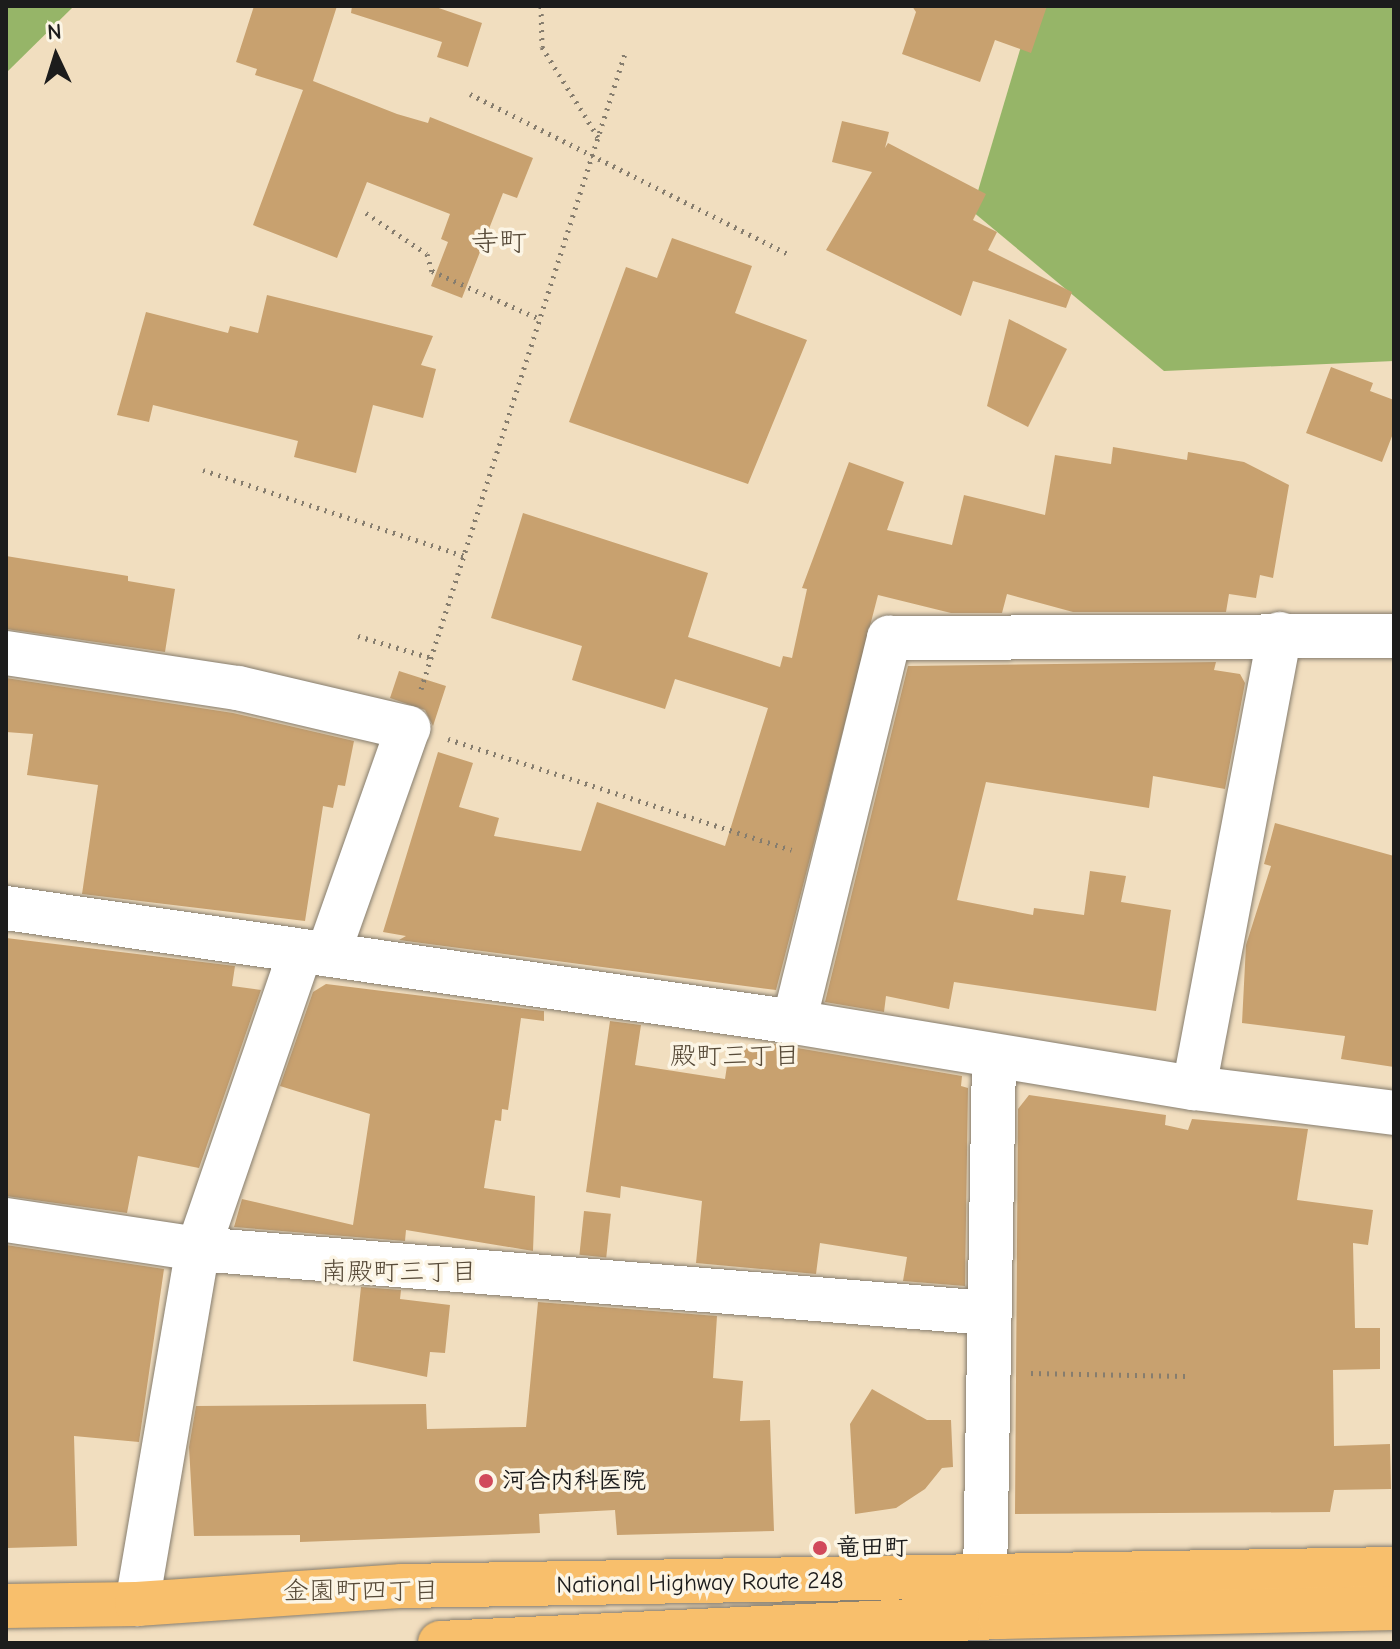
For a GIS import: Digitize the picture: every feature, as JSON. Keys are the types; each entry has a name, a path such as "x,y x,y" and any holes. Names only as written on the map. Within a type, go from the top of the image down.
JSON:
{"highway":[{"name":"National Highway Route 248","path":"6,1606 137,1604 402,1586 985,1579 1394,1569"},
{"name":"National Highway Route 248","path":"440,1643 1032,1616 1394,1608"}],"street":[{"path":"794,1022 889,638 1280,634 1394,636"},
{"path":"1194,1088 1280,634"},
{"path":"6,653 238,688 408,728 314,953 198,1249 137,1604"},
{"path":"6,908 794,1022 994,1058 1194,1088 1394,1113"},
{"path":"985,1579 994,1058"},
{"path":"6,1220 198,1249 989,1313"}],"path":[{"path":"541,6 542,47 598,137"},
{"path":"626,50 408,728 755,842 835,860"},
{"path":"470,94 591,158 788,254"},
{"path":"366,213 427,254 432,271 540,319"},
{"path":"203,470 464,556"},
{"path":"358,636 432,658"},
{"path":"989,1372 1186,1376"}],"green space":[{"path":"6,6 74,6 6,73"},
{"path":"1033,6 1394,6 1394,361 1164,371 972,211"}],"building":[{"path":"254,6 337,6 313,81 397,114 428,123 430,117 533,158 517,198 503,193 462,298 431,286 448,242 441,239 450,214 367,182 337,258 253,225 303,90 255,75 257,69 236,62"},
{"path":"352,6 433,6 482,23 468,67 437,57 442,42 351,13"},
{"path":"912,6 1047,6 1031,53 995,40 980,82 902,54 916,12"},
{"path":"842,121 889,132 885,148 888,143 986,194 973,220 997,232 988,250 1072,292 1066,308 973,281 961,316 826,250 872,172 832,162"},
{"path":"672,238 752,266 735,313 807,340 748,484 569,422 626,267 657,278"},
{"path":"267,295 433,336 421,365 436,369 423,418 373,405 356,473 294,457 298,441 153,405 149,422 117,415 146,312 228,333 230,326 258,333"},
{"path":"1009,319 1067,349 1028,427 987,406"},
{"path":"1331,367 1373,383 1370,391 1394,400 1394,431 1382,462 1306,433"},
{"path":"1113,447 1187,460 1188,452 1244,462 1289,485 1273,578 1260,575 1256,598 1229,594 1226,612 1073,612 1007,594 1002,613 951,613 878,595 776,990 399,940 406,936 383,932 438,752 473,763 459,807 499,818 494,836 581,851 597,802 725,846 768,708 675,679 665,709 572,680 582,646 491,618 523,513 708,573 688,637 780,667 783,656 792,658 807,589 802,588 849,462 904,482 887,530 952,545 964,495 1045,515 1055,455 1111,464"},
{"path":"6,556 128,576 128,581 175,589 165,652 6,629"},
{"path":"1216,662 1214,670 1240,674 1245,683 1225,789 1153,776 1149,808 986,782 957,900 1033,915 1034,908 1084,915 1090,871 1126,876 1121,902 1171,910 1156,1011 954,982 949,1009 886,996 884,1012 825,1002 908,666"},
{"path":"399,671 446,686 433,726 425,710 390,698"},
{"path":"6,678 233,713 354,741 345,786 338,785 333,808 323,806 305,921 82,894 98,785 27,775 33,734 6,732"},
{"path":"1275,823 1394,856 1394,1067 1341,1059 1345,1036 1242,1023 1246,945 1271,866 1264,864"},
{"path":"6,938 235,966 232,986 261,990 199,1168 138,1156 127,1213 6,1196"},
{"path":"326,984 544,1011 544,1021 521,1018 508,1110 502,1109 501,1121 495,1120 484,1188 535,1196 533,1251 406,1230 405,1241 234,1227 242,1199 353,1225 370,1114 280,1086 313,992"},
{"path":"610,1021 641,1025 635,1065 725,1079 730,1046 767,1051 768,1043 962,1076 961,1086 968,1088 965,1286 903,1281 907,1257 820,1243 816,1274 696,1263 702,1201 621,1186 620,1198 586,1192"},
{"path":"1029,1095 1166,1115 1165,1125 1188,1130 1192,1119 1308,1129 1297,1200 1373,1210 1368,1245 1353,1243 1355,1328 1380,1328 1380,1369 1333,1370 1334,1446 1390,1444 1391,1489 1334,1490 1330,1512 1015,1514 1018,1109"},
{"path":"584,1211 611,1214 606,1258 579,1255"},
{"path":"6,1245 164,1269 139,1442 74,1436 77,1546 6,1548"},
{"path":"361,1287 401,1290 400,1299 450,1305 445,1353 430,1352 427,1377 353,1361"},
{"path":"538,1302 717,1316 713,1378 743,1381 740,1421 770,1420 774,1531 617,1535 615,1510 539,1514 540,1533 300,1542 300,1535 194,1536 189,1447 196,1406 426,1404 427,1429 526,1427"},
{"path":"872,1389 927,1420 951,1420 953,1467 942,1468 925,1489 896,1508 855,1514 850,1424"}],"place":[{"name":"河合内科医院","path":"486,1481"},
{"name":"竜田町","path":"820,1548"}],"district":[{"name":"寺町","path":"499,242"},
{"name":"殿町三丁目","path":"735,1057"},
{"name":"南殿町三丁目","path":"399,1273"},
{"name":"金園町四丁目","path":"361,1592"}]}
